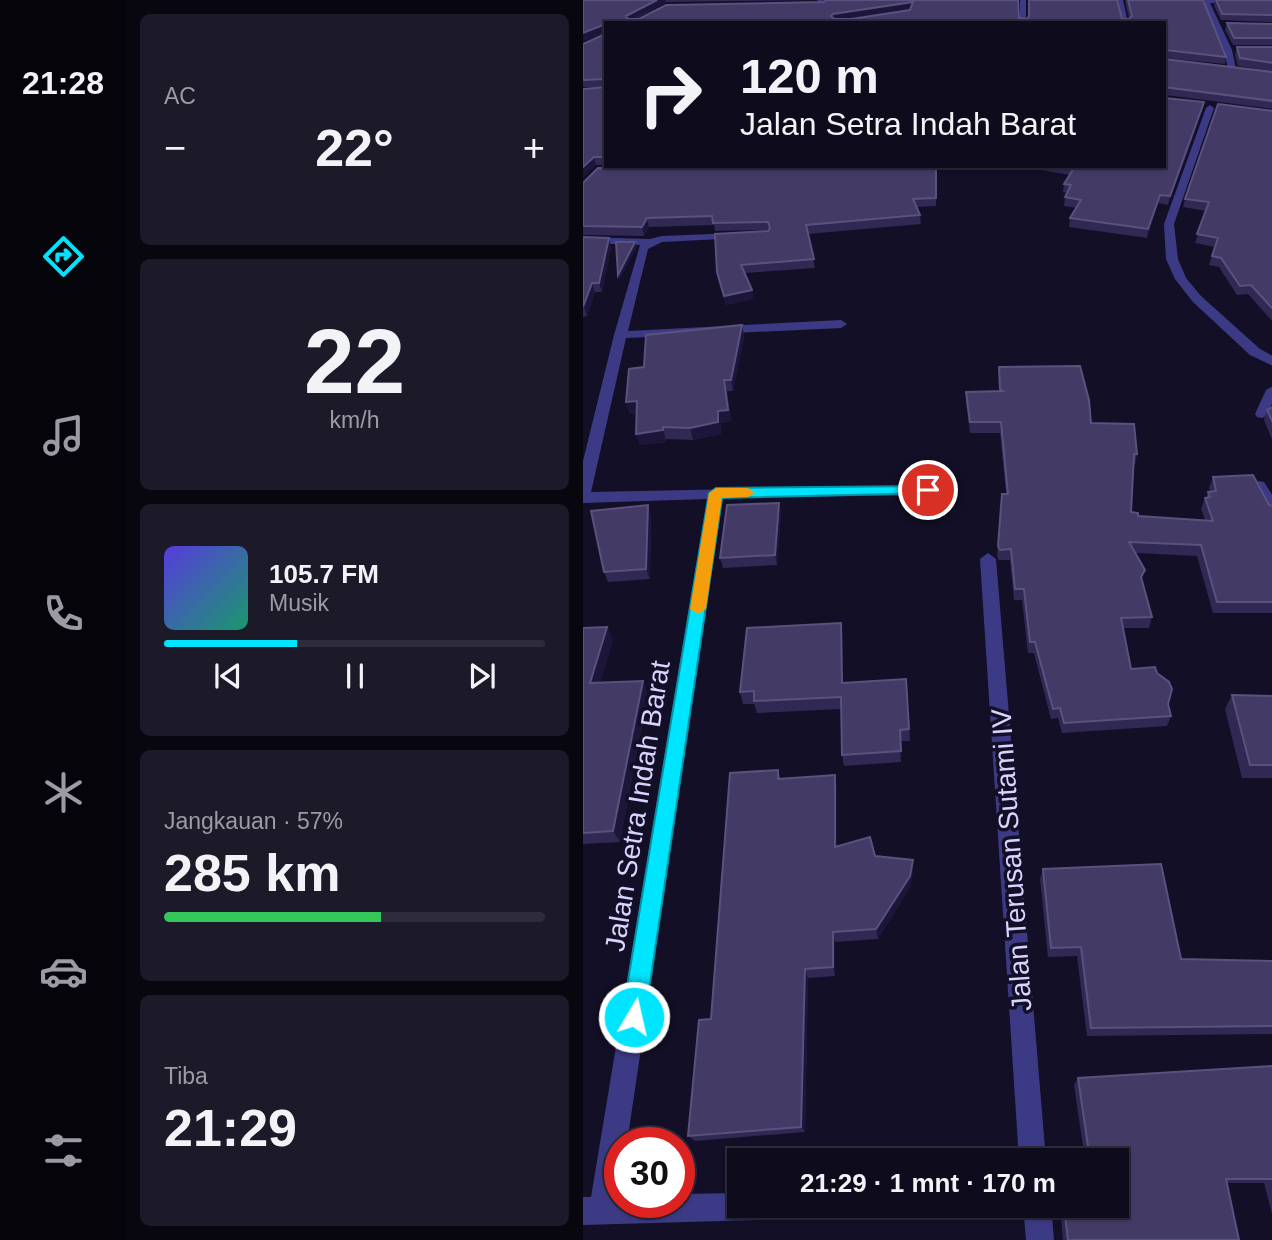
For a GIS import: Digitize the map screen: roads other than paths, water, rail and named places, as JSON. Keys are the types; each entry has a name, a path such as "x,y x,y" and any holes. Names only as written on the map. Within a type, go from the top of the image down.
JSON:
{"street":[{"path":"1023,0 1023,21"},
{"path":"1120,0 1124,21"},
{"path":"1174,0 1272,2"},
{"path":"1207,1 1228,50 1232,69"},
{"path":"809,5 821,2 853,21"},
{"path":"1218,25 1232,25"},
{"path":"1228,50 1239,50"},
{"path":"1218,68 1245,71"},
{"path":"1199,106 1216,108 1169,224 1172,259 1181,279 1197,299 1255,352 1272,362"},
{"path":"583,240 650,242 752,236"},
{"path":"650,242 643,248 620,335 583,497 928,490"},
{"path":"620,335 841,324"},
{"path":"1262,414 1272,390"},
{"path":"1259,486 1272,511"},
{"name":"Jalan Setra Indah Barat","path":"593,1211 716,493"},
{"name":"Jalan Terusan Sutami IV","path":"988,559 1032,1148"},
{"path":"593,1211 727,1207"},
{"path":"1037,1218 1040,1240"}]}
